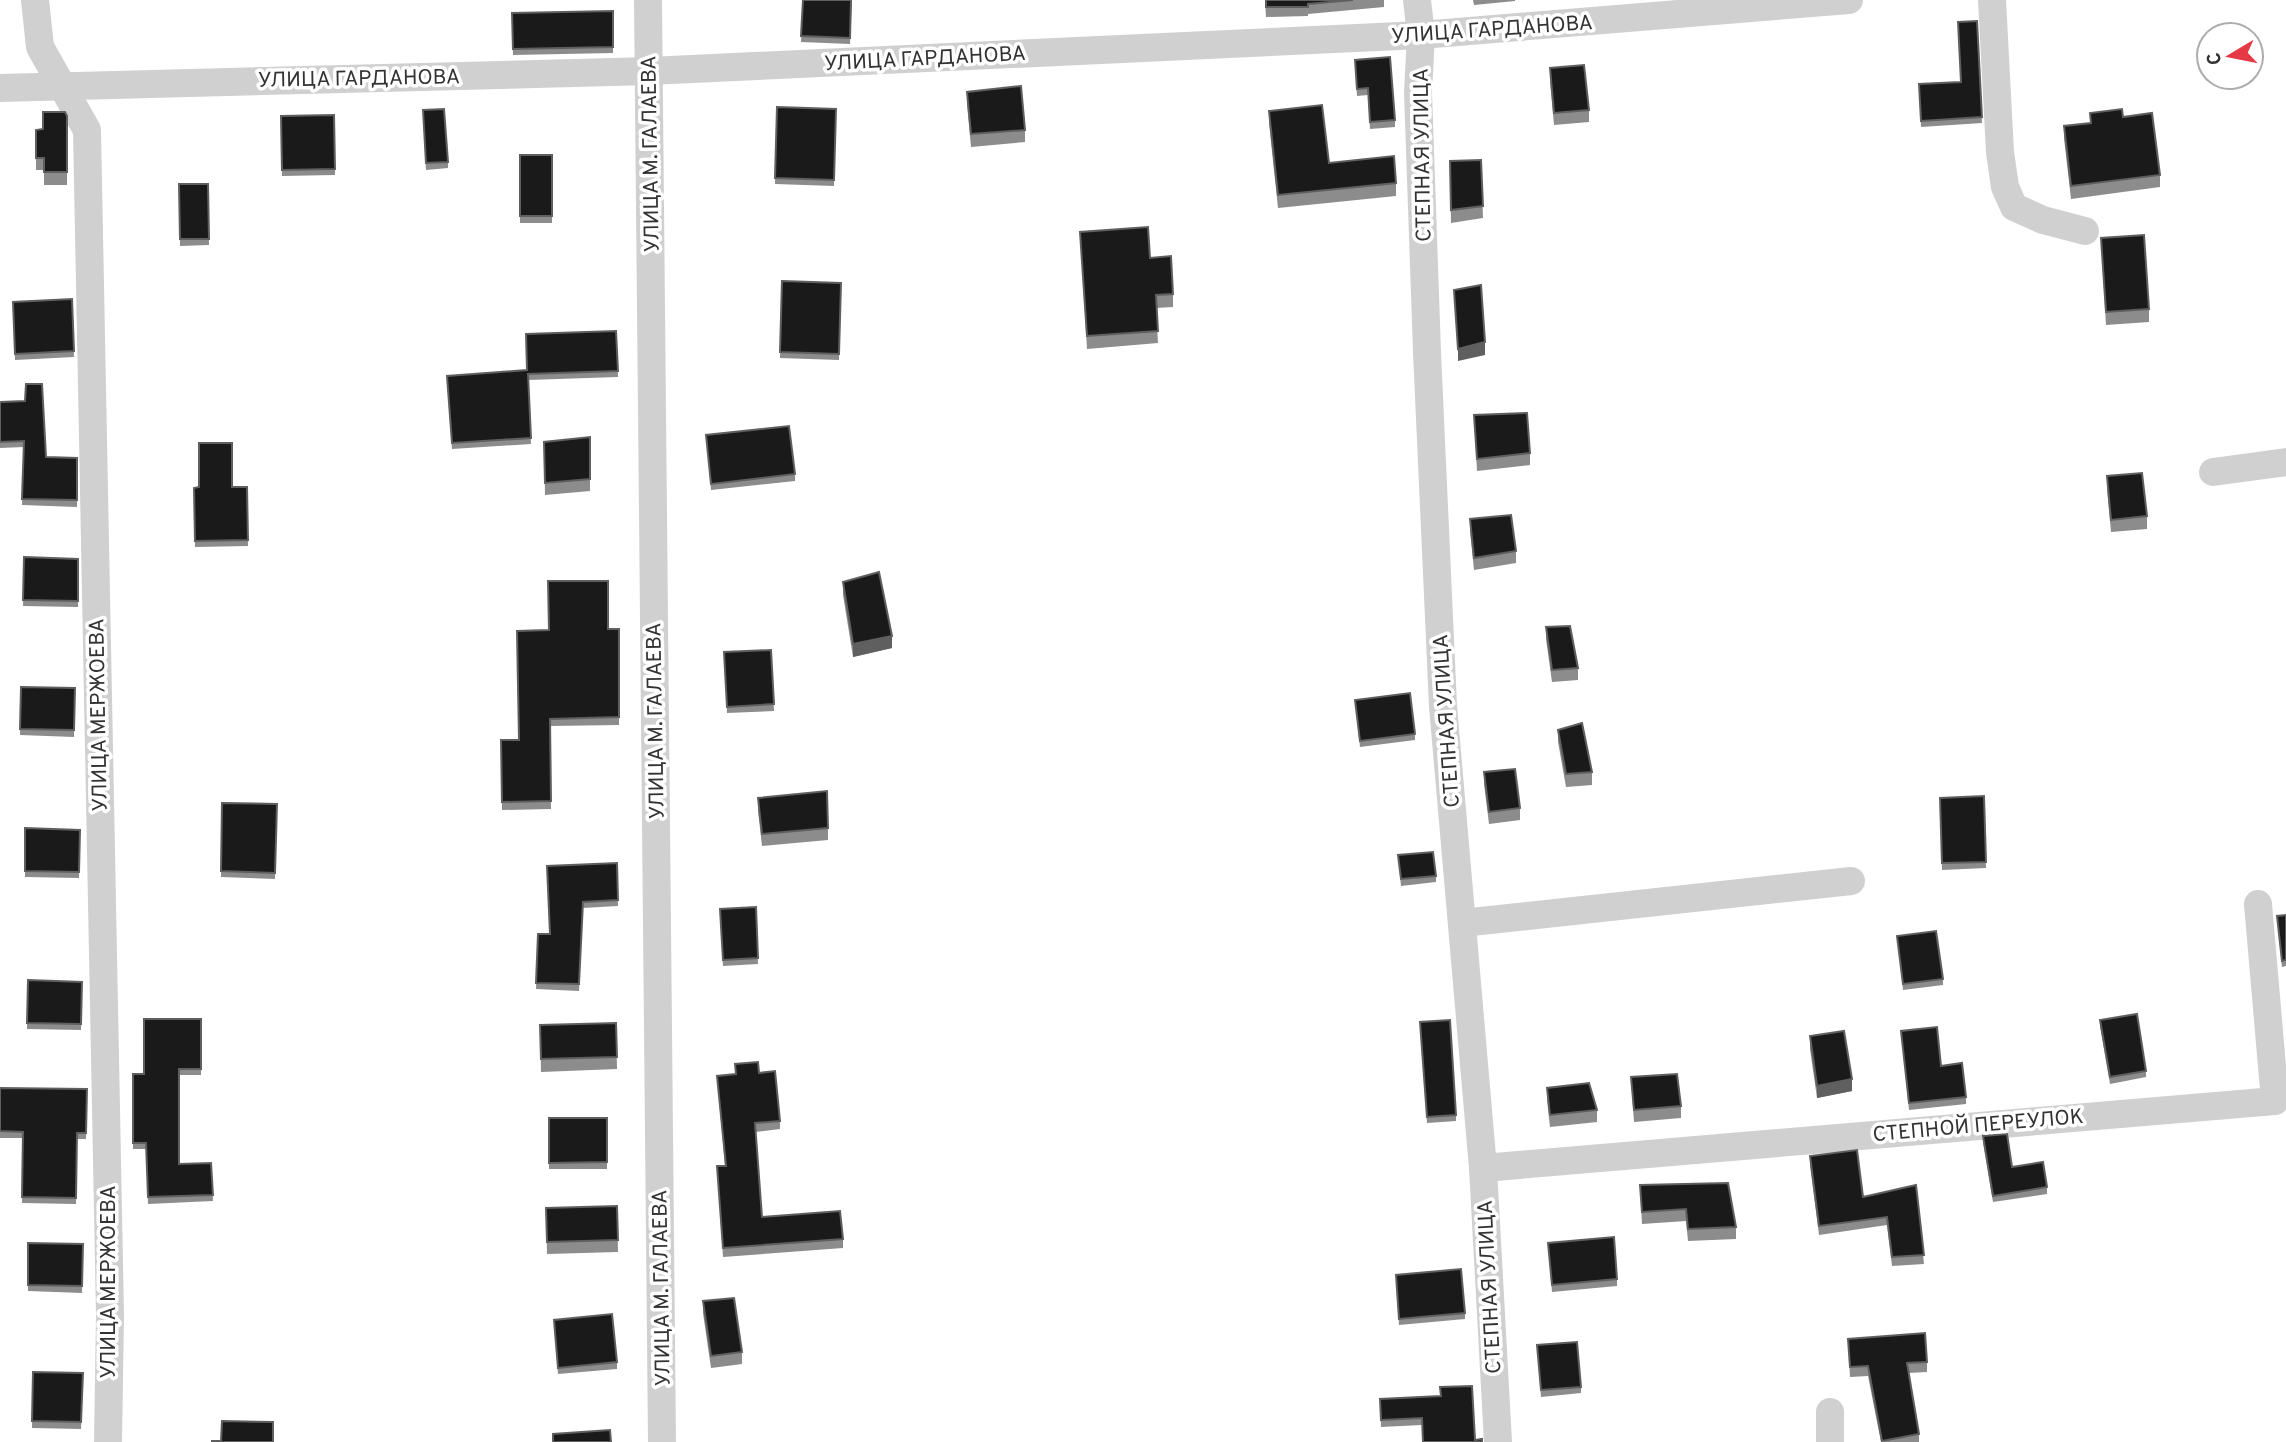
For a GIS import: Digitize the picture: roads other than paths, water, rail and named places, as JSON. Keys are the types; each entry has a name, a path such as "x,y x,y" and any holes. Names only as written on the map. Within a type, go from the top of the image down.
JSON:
{"street":[{"name":"УЛИЦА МЕРЖОЕВА","path":"35,0 40,47 87,130 110,1315 108,1442"},
{"name":"УЛИЦА М. ГАЛАЕВА","path":"648,0 662,1442"},
{"name":"СТЕПНАЯ УЛИЦА","path":"1417,0 1421,35 1418,92 1429,407 1443,706 1483,1168 1498,1442"},
{"name":"УЛИЦА ГАРДАНОВА","path":"0,88 649,71 1421,35 1849,0"},
{"path":"1992,0 2000,152 2005,187 2014,207 2043,220 2085,231"},
{"path":"2213,472 2286,462"},
{"path":"1462,923 1851,881"},
{"name":"СТЕПНОЙ ПЕРЕУЛОК","path":"1483,1168 2275,1101 2258,904"},
{"path":"1829,1442 1830,1412"}]}
